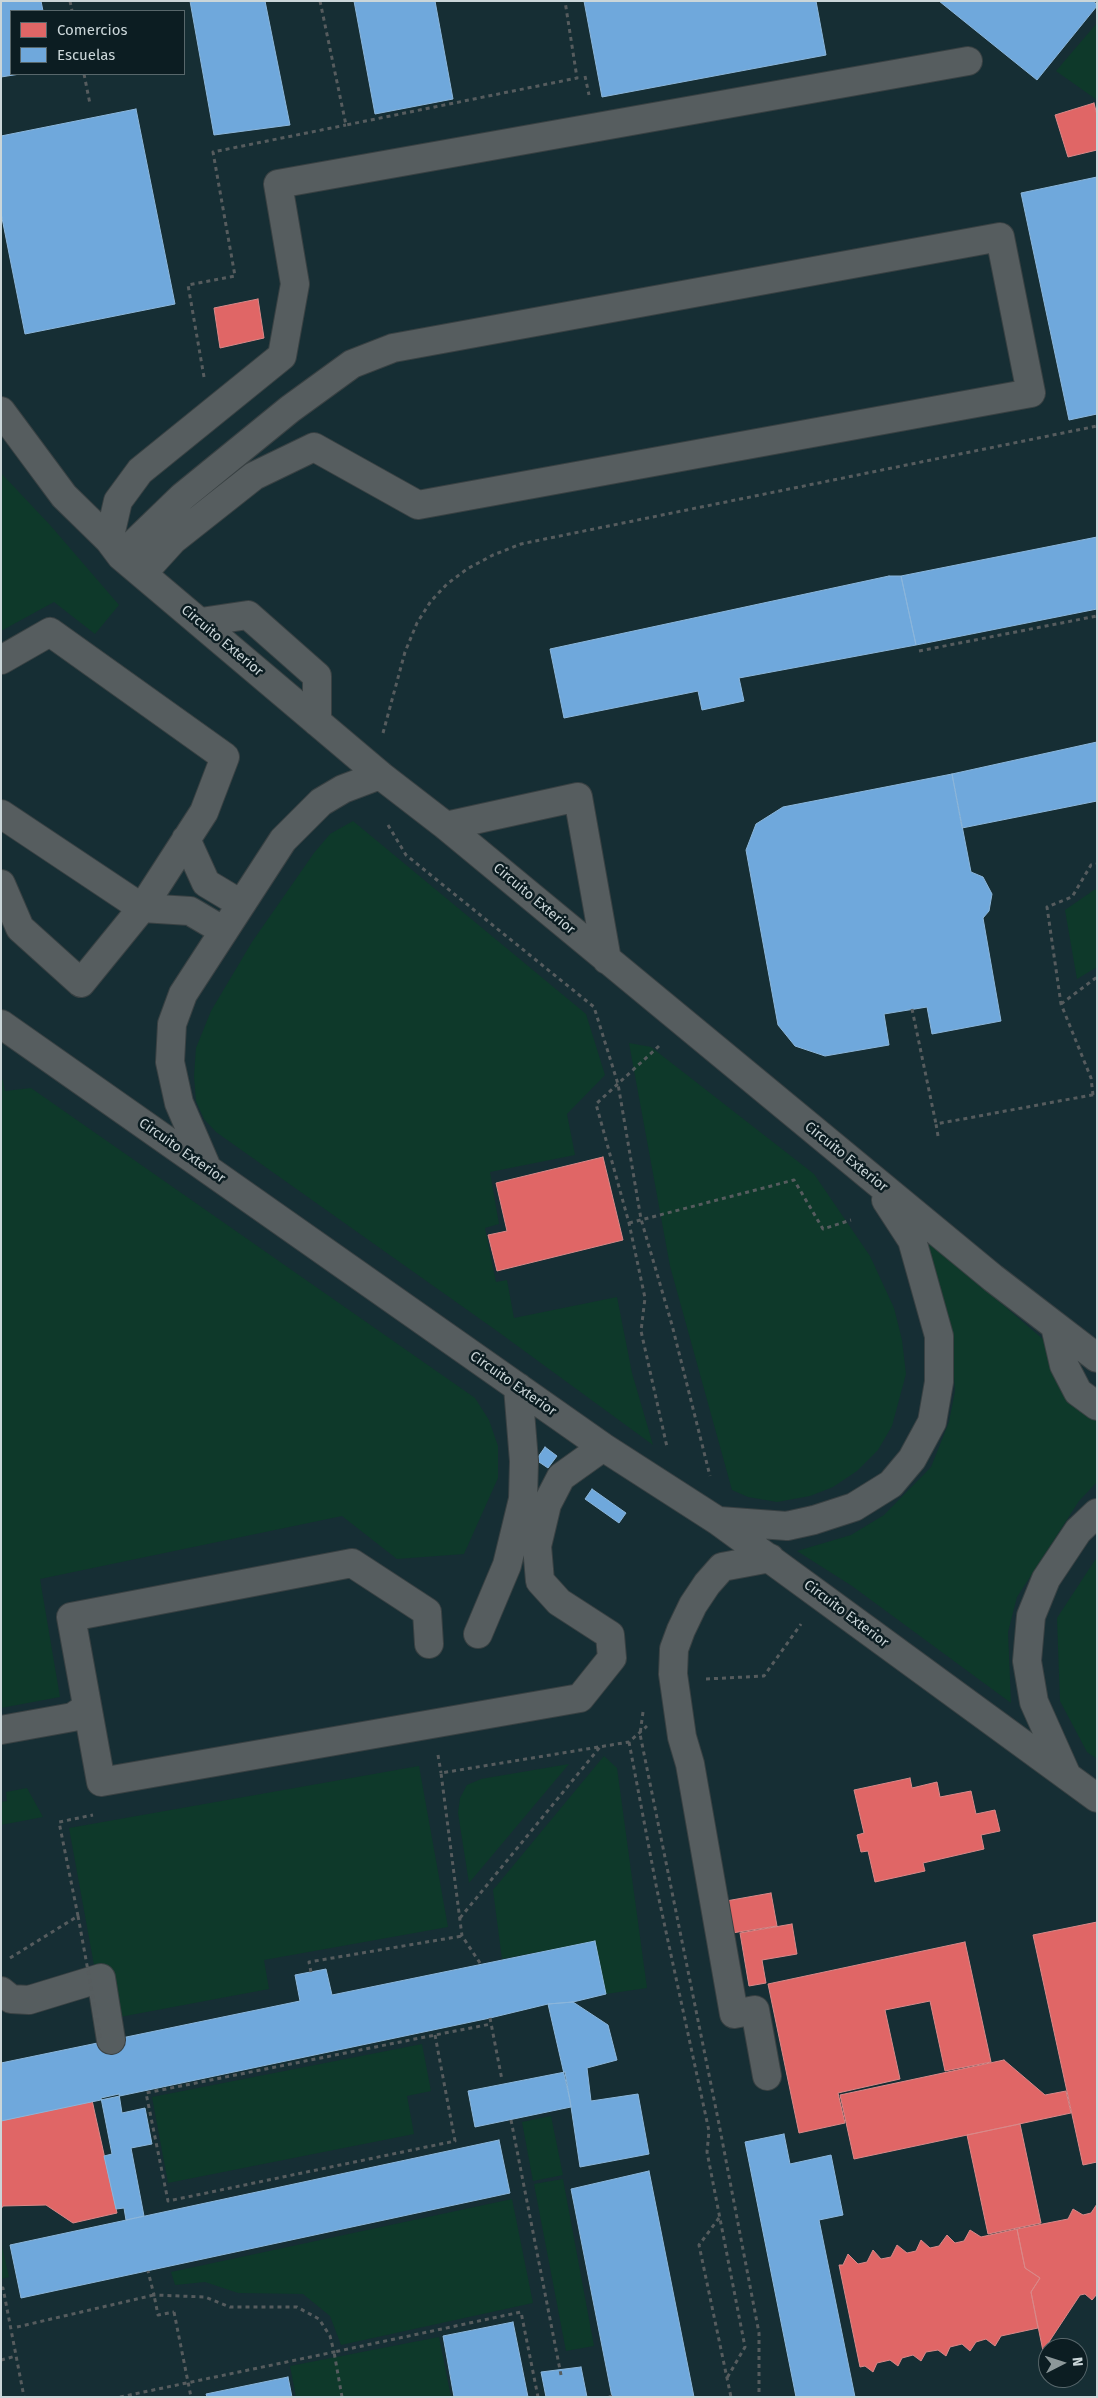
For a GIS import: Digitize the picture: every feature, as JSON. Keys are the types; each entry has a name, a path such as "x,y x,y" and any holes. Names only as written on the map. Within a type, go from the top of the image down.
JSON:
{"street":[{"path":"115,548 118,501 140,471 282,356 295,284 278,184 968,61"},
{"path":"115,548 182,497 290,408 352,364 393,348 1000,237 1031,393 418,505 314,447 254,476 173,540 143,573"},
{"name":"Circuito Exterior","path":"1,410 64,496 115,548 143,573 380,775 446,826 873,1179 1097,1358"},
{"path":"201,622 248,615 317,676 318,722"},
{"path":"1,660 50,632 225,757 204,812 142,908 81,983 20,928 1,884"},
{"path":"207,1168 179,1103 170,1062 172,1024 183,994 283,840 321,802 343,789 380,775"},
{"path":"446,826 578,797 607,960"},
{"path":"1,814 142,908 190,911 224,931"},
{"path":"186,839 206,883 241,904"},
{"name":"Circuito Exterior","path":"8,1035 207,1168 603,1447 718,1521 1097,1798"},
{"path":"718,1521 787,1526 814,1520 854,1507 884,1490 900,1475 912,1459 932,1422 939,1382 939,1336 912,1240 873,1179"},
{"path":"1055,1326 1064,1365 1078,1392 1097,1406"},
{"path":"478,1634 507,1566 523,1499 524,1461 518,1387"},
{"path":"429,1644 427,1612 352,1563 71,1617 101,1782 580,1698 612,1658 610,1635 559,1602 540,1581 537,1546 547,1504 561,1477 603,1447"},
{"path":"1068,1777 1034,1702 1027,1661 1031,1616 1046,1579 1078,1531 1097,1513"},
{"path":"767,2076 754,2010 734,2014 690,1764 682,1737 672,1674 674,1649 681,1630 693,1605 707,1584 722,1567 770,1558"},
{"path":"1,1730 73,1717 87,1707"},
{"path":"1,1991 11,1999 29,2000 101,1978 106,2041"}],"path":[{"path":"320,1 346,124"},
{"path":"224,403 204,376 188,285 235,276 213,152 577,78 565,1"},
{"path":"84,75 90,104"},
{"path":"383,731 405,652 417,623 431,602 448,584 467,569 492,555 521,544 1097,426"},
{"path":"919,652 1097,616"},
{"path":"386,817 388,826 406,855 594,1006 618,1084 641,1220 672,1325 711,1479"},
{"path":"936,1124 1095,1094 1091,1078 1061,1004 1047,907 1072,897 1091,865 1097,864"},
{"path":"1061,1004 1097,977"},
{"path":"912,1009 938,1136"},
{"path":"665,1041 596,1104 629,1223 645,1298 641,1331 667,1449"},
{"path":"629,1223 794,1180 823,1229 851,1220"},
{"path":"705,1679 764,1676 801,1624"},
{"path":"441,1773 629,1742 657,1890 709,2131 707,2152 745,2347 727,2378"},
{"path":"460,1919 600,1746"},
{"path":"437,1752 462,1936 480,1963"},
{"path":"646,1770 719,2124 759,2333 759,2397"},
{"path":"98,1814 59,1822 106,2041"},
{"path":"9,1959 78,1916"},
{"path":"311,1972 309,1962 462,1936"},
{"path":"490,2018 502,2080"},
{"path":"435,2035 455,2141 168,2201 150,2124 146,2093 435,2035 491,2024"},
{"path":"511,2120 561,2375"},
{"path":"720,2217 699,2245 731,2397"},
{"path":"148,2271 158,2315 174,2312 191,2397"},
{"path":"1,2288 3,2288 24,2397"},
{"path":"17,2327 154,2295 205,2298 230,2307 297,2307 319,2319 330,2336 342,2397"},
{"path":"120,2397 521,2312 538,2397"},
{"path":"1,2360 16,2356"}],"shaded area":[{"path":"1,1 1097,1 1097,2397 1,2397"}],"green space":[{"path":"1097,23 1097,100 1056,71"},
{"path":"1,473 50,525 119,605 95,634 54,602 1,631"},
{"path":"353,821 586,1014 605,1075 567,1114 575,1155 490,1172 499,1224 485,1228 496,1282 507,1280 514,1318 617,1297 632,1373 653,1445 497,1331 216,1132 204,1119 196,1101 194,1076 196,1048 211,1011 252,942 314,853 330,834"},
{"path":"1097,888 1097,967 1077,979 1065,910"},
{"path":"629,1043 651,1047 814,1174 870,1256 894,1308 902,1340 906,1374 892,1426 878,1450 857,1471 833,1487 810,1496 777,1502 748,1497 732,1490 670,1266"},
{"path":"1,1073 5,1091 31,1088 475,1398 489,1420 498,1446 498,1478 464,1554 397,1559 342,1516 40,1579 60,1697 1,1708"},
{"path":"927,1240 1044,1340 1097,1419 1097,1482 1079,1501 1017,1597 1008,1632 1011,1703 852,1586 797,1551 851,1535 884,1515 931,1467 949,1422 955,1391 952,1349"},
{"path":"1097,1557 1097,1759 1087,1752 1060,1701 1057,1618"},
{"path":"604,1756 617,1768 647,1988 606,1994 595,1941 502,1959 493,1890"},
{"path":"569,1764 469,1883 458,1813 460,1798 467,1785 481,1779"},
{"path":"419,1766 448,1927 264,1960 269,1989 104,2020 69,1828"},
{"path":"27,1788 43,1817 1,1825 1,1802 7,1801 6,1792"},
{"path":"422,2044 431,2091 407,2096 414,2134 168,2183 152,2097"},
{"path":"551,2116 563,2175 533,2181 522,2122"},
{"path":"563,2179 594,2346 566,2351 534,2184"},
{"path":"512,2199 533,2303 341,2345 330,2316 303,2294 238,2293 205,2282 175,2285 171,2272"},
{"path":"1,2242 9,2277 1,2279"},
{"path":"439,2337 451,2397 296,2397 290,2366"}],"building: Comercios":[{"path":"1094,103 1097,115 1097,150 1068,157 1055,115"},
{"path":"258,299 264,338 220,348 214,308"},
{"path":"603,1157 623,1240 497,1271 488,1235 507,1231 496,1183"},
{"path":"910,1778 912,1788 937,1782 940,1797 971,1791 976,1814 995,1810 1000,1831 981,1835 984,1849 923,1863 925,1871 875,1882 868,1851 861,1852 857,1835 864,1833 854,1790"},
{"path":"771,1893 777,1926 732,1933 726,1901"},
{"path":"1097,1922 1097,2162 1083,2165 1033,1935"},
{"path":"792,1924 797,1954 762,1960 766,1983 749,1986 740,1933"},
{"path":"965,1942 991,2062 945,2071 930,2001 885,2010 900,2079 838,2093 845,2123 799,2133 768,1984"},
{"path":"1004,2060 1045,2095 1066,2091 1071,2113 854,2159 840,2095"},
{"path":"92,2100 117,2213 73,2223 46,2205 3,2206 1,2209 1,2121"},
{"path":"1020,2124 1041,2223 988,2234 967,2135"},
{"path":"1097,2204 1097,2294 1092,2300 1085,2294 1080,2295 1052,2338 1040,2338 1031,2292 1040,2278 1025,2268 1017,2229 1068,2219 1073,2209 1083,2215 1091,2213"},
{"path":"1017,2229 1025,2268 1040,2278 1031,2292 1038,2328 1001,2336 995,2346 986,2339 976,2342 970,2351 962,2344 950,2347 946,2356 938,2350 926,2352 921,2361 913,2355 902,2358 898,2366 890,2360 877,2363 873,2372 865,2366 860,2367 839,2265 843,2265 848,2254 858,2264 867,2262 873,2250 881,2259 891,2257 897,2245 907,2253 916,2251 921,2240 930,2248 939,2246 947,2235 955,2243 964,2241 970,2230 981,2237"}],"building: Escuelas":[{"path":"1,1 41,1 43,10 10,10 10,75 14,75 1,77"},
{"path":"190,1 265,1 290,125 214,135"},
{"path":"354,1 435,1 453,99 375,114"},
{"path":"584,1 816,1 826,55 602,97"},
{"path":"939,1 1094,1 1097,6 1037,80"},
{"path":"136,109 175,304 25,334 1,213 1,136"},
{"path":"1097,177 1097,414 1069,420 1021,193"},
{"path":"1097,537 1097,609 916,645 901,576"},
{"path":"889,576 901,576 916,645 739,678 744,701 702,710 698,691 564,718 550,649"},
{"path":"1097,742 1097,801 962,828 952,774"},
{"path":"952,774 971,872 983,877 992,894 989,911 983,918 1001,1021 932,1034 927,1007 884,1014 889,1045 825,1056 795,1046 778,1025 746,850 756,824 783,807"},
{"path":"545,1447 557,1456 548,1468 536,1460"},
{"path":"592,1489 626,1513 619,1523 585,1499"},
{"path":"595,1941 606,1994 573,2002 548,2004 490,2018 1,2121 1,2063 300,2001 295,1975 326,1969 332,1995"},
{"path":"573,2002 608,2025 617,2060 587,2068 591,2101 638,2094 649,2154 580,2167 570,2100 548,2004"},
{"path":"565,2072 571,2107 475,2127 468,2091"},
{"path":"119,2094 122,2113 145,2108 152,2144 131,2148 144,2216 126,2220 124,2208 116,2209 104,2156 112,2154 101,2098"},
{"path":"784,2134 790,2164 831,2155 843,2215 819,2220 855,2397 796,2397 745,2142"},
{"path":"499,2140 510,2193 21,2298 10,2245"},
{"path":"649,2171 694,2397 612,2397 571,2189"},
{"path":"513,2322 528,2397 454,2397 443,2336"},
{"path":"581,2367 587,2397 546,2397 541,2372"},
{"path":"288,2377 292,2397 207,2397 206,2394"}]}
